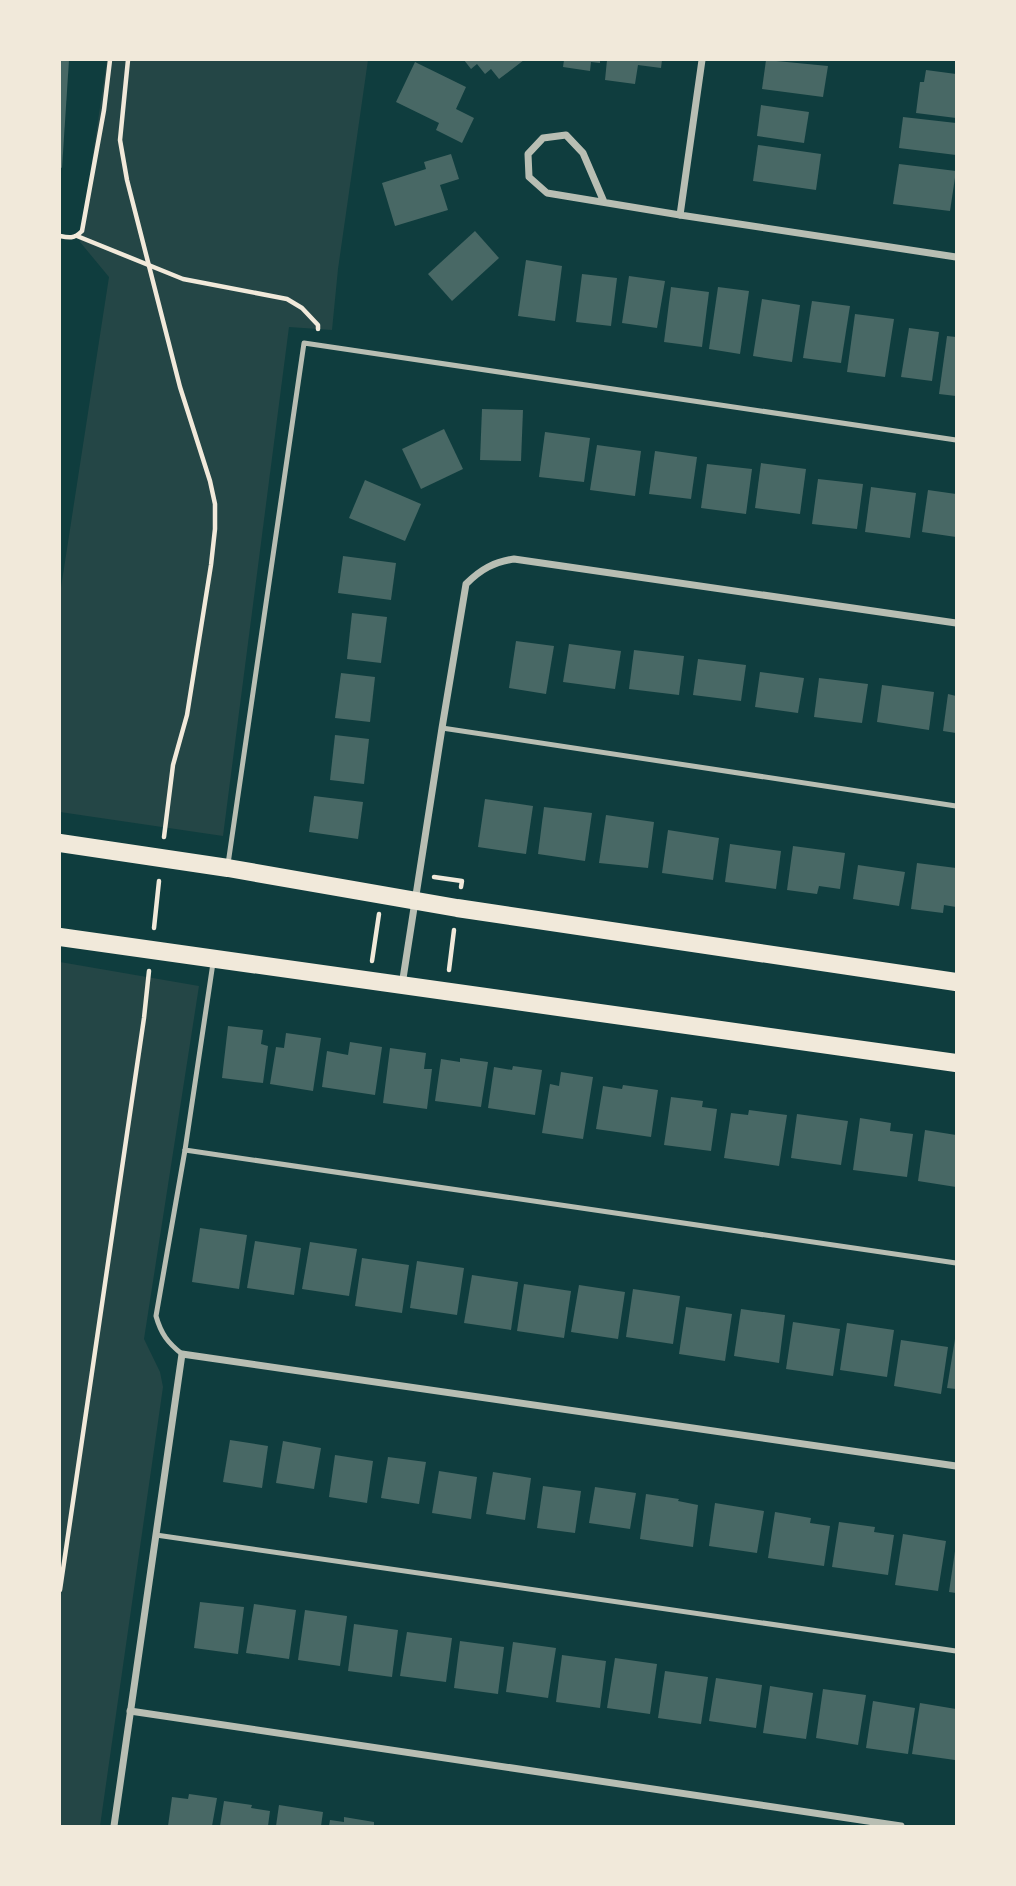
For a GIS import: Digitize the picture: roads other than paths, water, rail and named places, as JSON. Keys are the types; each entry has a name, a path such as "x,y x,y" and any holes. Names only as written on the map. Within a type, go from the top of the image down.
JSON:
{"main road":[{"path":"60,843 228,868 416,901 957,982"},
{"path":"60,937 957,1063"}],"street":[{"path":"680,215 702,60"},
{"path":"604,202 583,153 566,135 543,138 528,153 529,177 547,193 680,215 957,257"},
{"path":"402,986 466,584 477,573 494,562 514,559 957,623"},
{"path":"114,1826 182,1354 957,1466"},
{"path":"130,1711 901,1826"}],"lane":[{"path":"228,868 303,343 957,440"},
{"path":"442,728 957,806"},
{"path":"182,1354 169,1344 161,1333 156,1316 214,960"},
{"path":"185,1150 957,1263"},
{"path":"156,1535 957,1651"}]}
